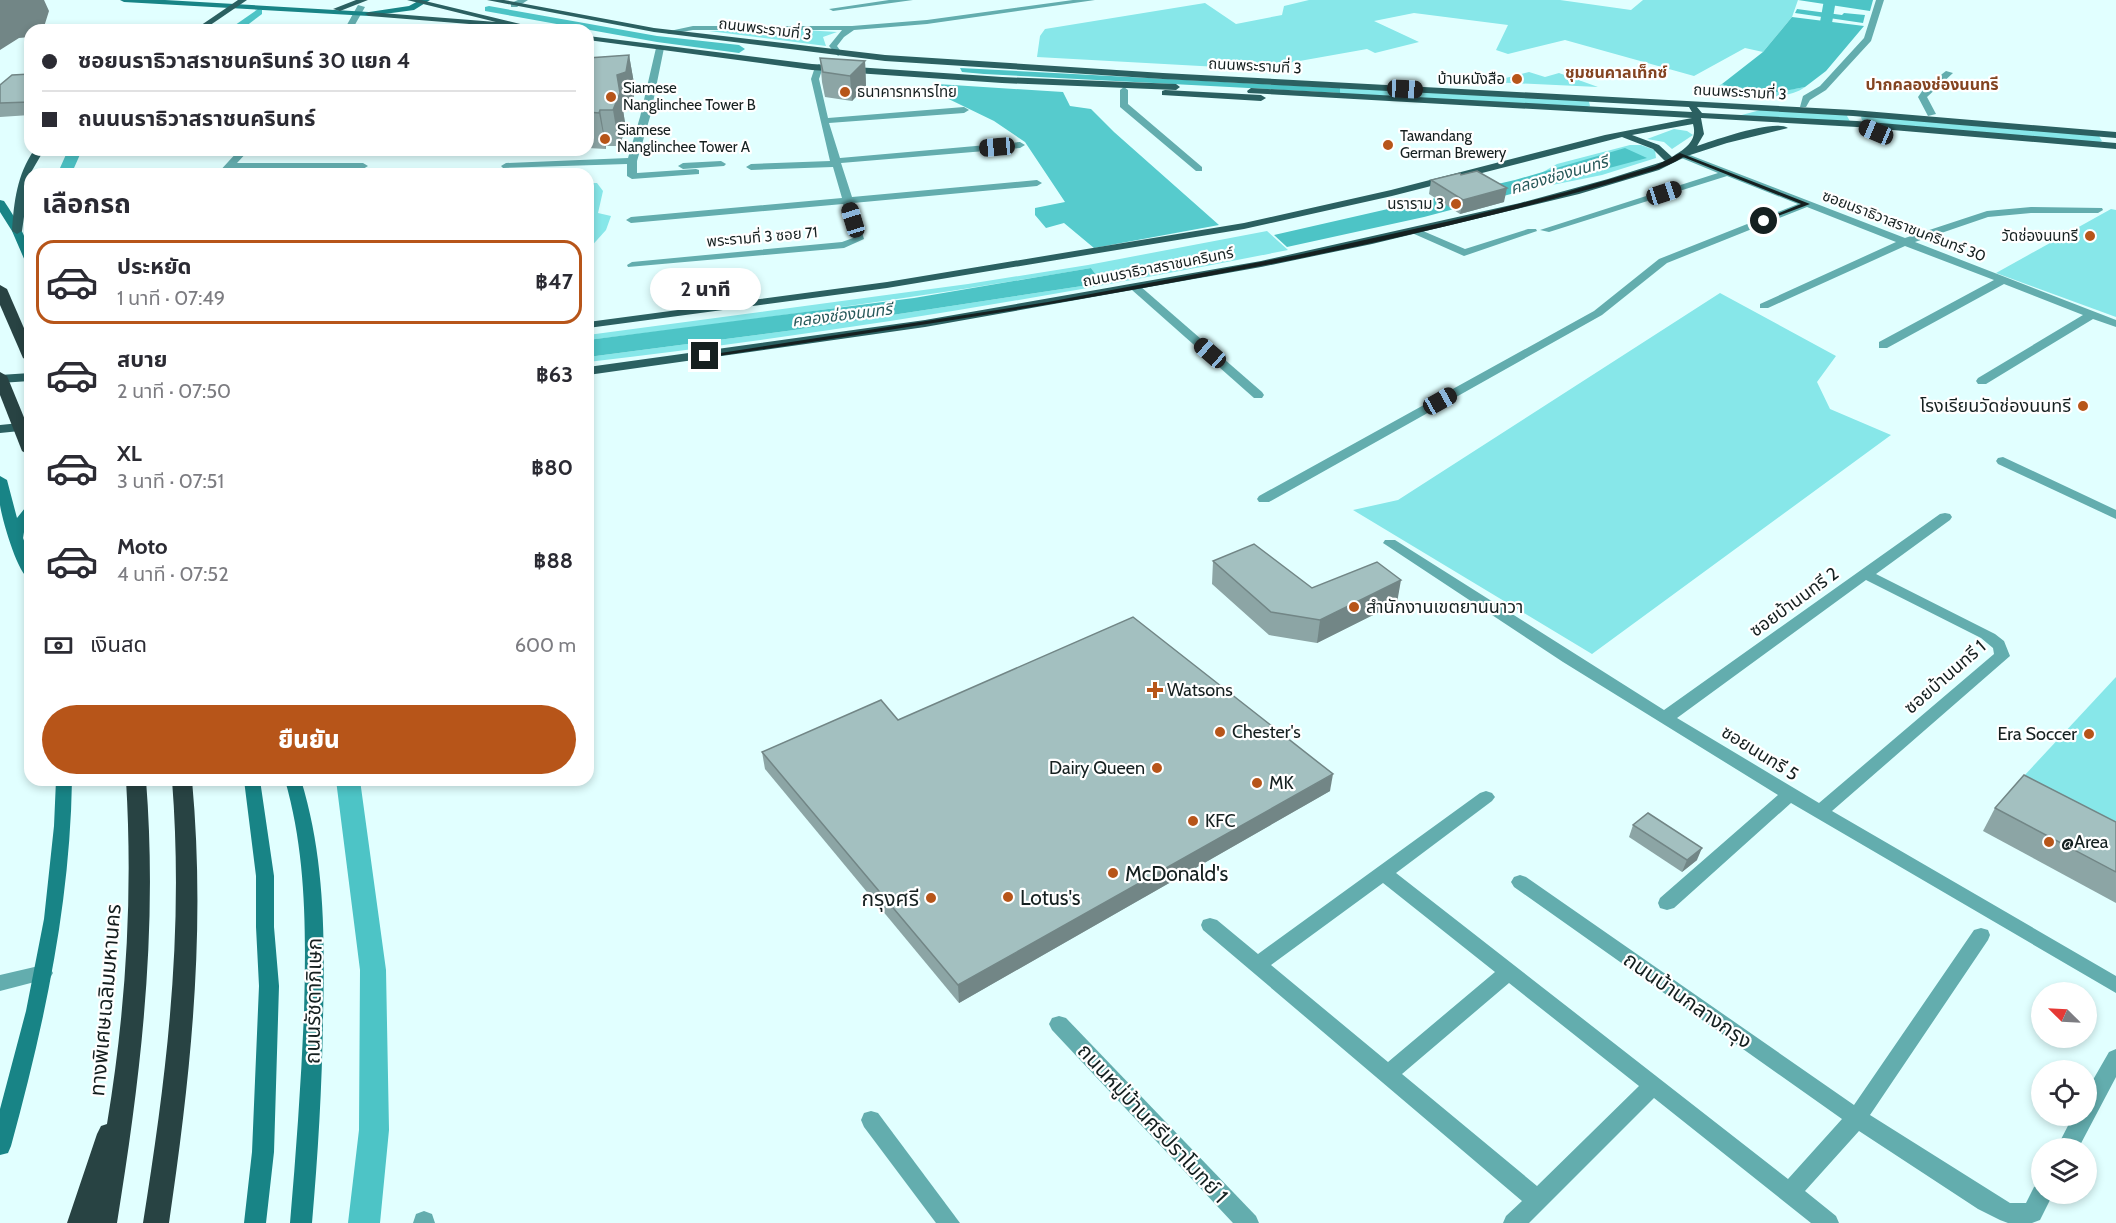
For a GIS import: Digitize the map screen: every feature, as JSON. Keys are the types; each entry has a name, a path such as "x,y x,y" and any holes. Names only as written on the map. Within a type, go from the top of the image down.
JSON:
{"highway":[{"path":"0,289 24,344"},
{"path":"0,378 24,436"},
{"name":"ทางพิเศษเฉลิมมหานคร","path":"104,1223 126,1083 138,927 140,855 136,786"},
{"path":"156,1223 173,1113 188,954 188,847 183,786"},
{"path":"80,1223 126,1083"}],"main road":[{"path":"124,0 324,10 413,0 425,1 510,24"},
{"path":"207,24 243,0"},
{"name":"ถนนพระรามที่ 3","path":"491,0 669,32 838,53 1218,79 1841,113 2116,135"},
{"path":"369,14 411,8 425,1"},
{"path":"324,10 361,7 369,14 491,24"},
{"name":"ถนนพระรามที่ 3","path":"594,39 819,67 1112,86 1206,89 1846,124 2116,146"},
{"name":"ถนนพระรามที่ 3","path":"1111,71 1154,70 1767,102 2116,129"},
{"name":"ถนนพระรามที่ 3","path":"1112,86 1124,90 1797,126 2116,153"},
{"path":"1591,93 1608,99 1614,106 1612,111 1600,117"},
{"path":"1662,96 1695,110 1698,114 1695,120"},
{"name":"ถนนนราธิวาสราชนครินทร์","path":"594,324 887,285 1191,235 1411,189 1767,102"},
{"path":"1864,109 1856,114 1855,120 1863,127 1876,132"},
{"path":"1600,117 1615,122 1622,136 1647,142 1656,147 1671,162"},
{"name":"ถนนนราธิวาสราชนครินทร์","path":"594,370 882,330 1136,288 1416,231 1568,193 1671,162 1697,141 1699,135 1695,120"},
{"path":"1682,155 1731,137 1759,130 1797,126"},
{"path":"17,231 20,188 24,175"},
{"path":"0,203 24,247"},
{"path":"0,378 24,377"},
{"path":"0,429 24,427"},
{"path":"0,480 24,559"},
{"path":"16,538 18,526 24,518"},
{"path":"0,1146 20,1076 43,973 57,884 64,812 64,786"},
{"path":"253,786 265,876 265,927 269,986 263,1152 255,1223"},
{"name":"ถนนรัชดาภิเษก","path":"295,786 299,797 312,877 315,956 310,1126 301,1223"}],"street":[{"path":"514,5 524,0"},
{"path":"852,28 830,7 909,0 927,22"},
{"path":"1044,0 1052,6"},
{"path":"669,32 693,28 852,28 927,22 1091,0"},
{"path":"1803,105 1806,98 1823,88 1868,39 1880,0"},
{"path":"351,24 361,7"},
{"path":"838,53 833,46 836,40 840,34 852,28"},
{"path":"632,169 660,48"},
{"name":"พระรามที่ 3 ซอย 71","path":"632,265 853,242 859,239 824,121 815,79 819,67"},
{"path":"1931,114 1922,97 1928,89 1949,73"},
{"path":"1124,90 1123,105 1199,169"},
{"path":"824,121 964,110"},
{"path":"751,167 835,163 1020,145"},
{"name":"ซอยนราธิวาสราชนครินทร์ 30","path":"1682,155 2116,324"},
{"path":"228,168 239,156"},
{"path":"632,169 722,164"},
{"path":"294,168 363,166"},
{"path":"506,166 590,168"},
{"path":"594,168 696,172"},
{"path":"1545,230 1727,173"},
{"path":"631,220 1037,183"},
{"path":"1264,499 1598,313 1663,261 1807,204"},
{"path":"1764,306 1905,242 1987,214 2031,210 2098,210"},
{"path":"1416,231 1464,253 1532,231"},
{"path":"1883,345 2003,280"},
{"path":"1136,288 1258,395"},
{"path":"1982,381 2092,315"},
{"path":"2003,461 2116,515"},
{"name":"ซอยบ้านนทรี 2","path":"1665,718 1945,517"},
{"name":"ซอยนนทรี 5","path":"1390,543 1536,639 1819,812 2116,985"},
{"name":"ซอยบ้านนทรี 1","path":"1819,812 2003,653 1998,643 1983,633 1865,574"},
{"path":"1667,903 1790,794"},
{"path":"1258,965 1486,797"},
{"path":"1383,873 1824,1222"},
{"name":"ถนนบ้านกลางกรุง","path":"1520,882 1857,1118 1986,1202 2008,1213 2032,1213 2037,1204"},
{"path":"1210,925 1537,1200"},
{"path":"1790,1193 1857,1118 1981,935"},
{"path":"1387,1075 1508,972"},
{"path":"2,983 43,973"},
{"name":"ถนนหมู่บ้านศรีปราโมทย์ 1","path":"1059,1024 1248,1223"},
{"path":"2097,1092 2116,1058"},
{"path":"1514,1223 1653,1086"},
{"path":"871,1120 950,1223"}],"shaded area":[{"path":"1309,0 1560,0 1631,10 1643,0 1798,0 1792,17 1763,52 1745,48 1694,76 1565,40 1508,54 1496,50 1508,25 1414,13 1374,21 1419,42 1375,53 1367,49 1255,69 1037,57 1040,36 1045,29 1205,3 1236,24 1282,15 1284,6"},
{"path":"709,31 837,32 823,37 826,46"},
{"path":"1529,72 1545,77 1559,73 1598,87 1490,82"},
{"path":"937,84 1063,92 1070,106 1091,109 1219,225 1094,248 1064,223 1046,228 1035,215 1035,208 1065,202 1025,142 994,121 928,89"},
{"path":"1722,84 1763,91 1805,87 1795,92 1770,97 1703,93"},
{"path":"1340,88 1588,98 1590,106 1583,109 1340,95"},
{"path":"1768,108 1850,112 1847,116 1851,123 1738,116"},
{"path":"1863,113 2099,136 2102,141 2098,143 1863,123 1861,117"},
{"path":"1674,129 1687,131 1693,135 1672,149 1664,142 1647,139"},
{"path":"1630,145 1641,145 1655,150 1656,158 1602,175 1552,185 1543,172 1557,164"},
{"path":"594,183 597,183 603,191 598,213 611,216 606,230 594,243"},
{"name":"วัดช่องนนทรี","path":"2111,209 2116,210 2116,317 1996,273"},
{"path":"1267,231 1288,250 1114,283 852,327 594,361 594,356 794,330 1102,283 1091,268 777,316 594,339 594,334 968,284 1088,265"},
{"path":"1720,293 1836,356 1817,382 1830,409 1891,435 1592,654 1353,510 1398,500"},
{"name":"Era Soccer","path":"2116,677 2116,848 2009,792"}],"water":[{"path":"1798,0 1873,0 1870,11"},
{"path":"1797,9 1842,15 1844,13 1865,15 1863,23 1795,13"},
{"path":"1792,17 1864,26 1826,71 1805,87 1779,92 1736,90 1722,84 1763,52"},
{"path":"960,68 1340,88 1340,93 984,74 962,72"},
{"path":"1625,148 1647,158 1424,217 1287,247 1274,235 1515,180"},
{"path":"1091,268 1102,283 794,330 594,356 594,339 914,298"}],"building":[{"path":"629,55 626,72 617,75 620,93 613,110 594,113 594,58"},
{"path":"820,58 865,61 850,76 823,72"},
{"path":"24,74 24,102 0,103 0,85 12,75"},
{"path":"1477,171 1507,188 1463,200 1431,180 1460,173 1461,175"},
{"path":"1254,544 1312,588 1377,562 1401,580 1320,620 1271,612 1213,561"},
{"name":"Lotus's","path":"1133,617 1333,774 958,985 762,752 881,700 898,720"},
{"path":"2024,775 2116,822 2116,872 1995,808"},
{"path":"1648,813 1702,848 1687,860 1633,825"}],"waterway":[{"name":"คลองช่องนนทรี","path":"1807,43 1826,23 1830,0"},
{"path":"489,9 573,24"},
{"path":"242,24 258,12"},
{"path":"594,28 657,39 739,49"},
{"path":"67,168 72,156"},
{"path":"349,786 373,970 374,1130 364,1223"}],"place":[{"name":"บ้านหนังสือ","path":"1517,79"},
{"name":"ธนาคารทหารไทย","path":"845,92"},
{"name":"Siamese Nanglinchee Tower B","path":"611,97"},
{"name":"Siamese Nanglinchee Tower A","path":"605,139"},
{"name":"Tawandang German Brewery","path":"1388,145"},
{"name":"นราราม 3","path":"1456,204"},
{"name":"วัดช่องนนทรี","path":"2090,236"},
{"name":"โรงเรียนวัดช่องนนทรี","path":"2083,406"},
{"name":"สำนักงานเขตยานนาวา","path":"1354,607"},
{"name":"Watsons","path":"1155,690"},
{"name":"Chester's","path":"1220,732"},
{"name":"Era Soccer","path":"2089,734"},
{"name":"Dairy Queen","path":"1157,768"},
{"name":"MK","path":"1257,783"},
{"name":"KFC","path":"1193,821"},
{"name":"@Area","path":"2049,842"},
{"name":"McDonald's","path":"1113,873"},
{"name":"Lotus's","path":"1008,897"},
{"name":"กรุงศรี","path":"931,898"}],"district":[{"name":"ชุมชนคาลเท็กซ์","path":"1616,72"},
{"name":"ปากคลองช่องนนทรี","path":"1932,84"}],"route":[{"path":"705,356 1048,304 1297,257 1451,223 1568,193 1657,167 1682,155 1807,204 1764,221"}]}
